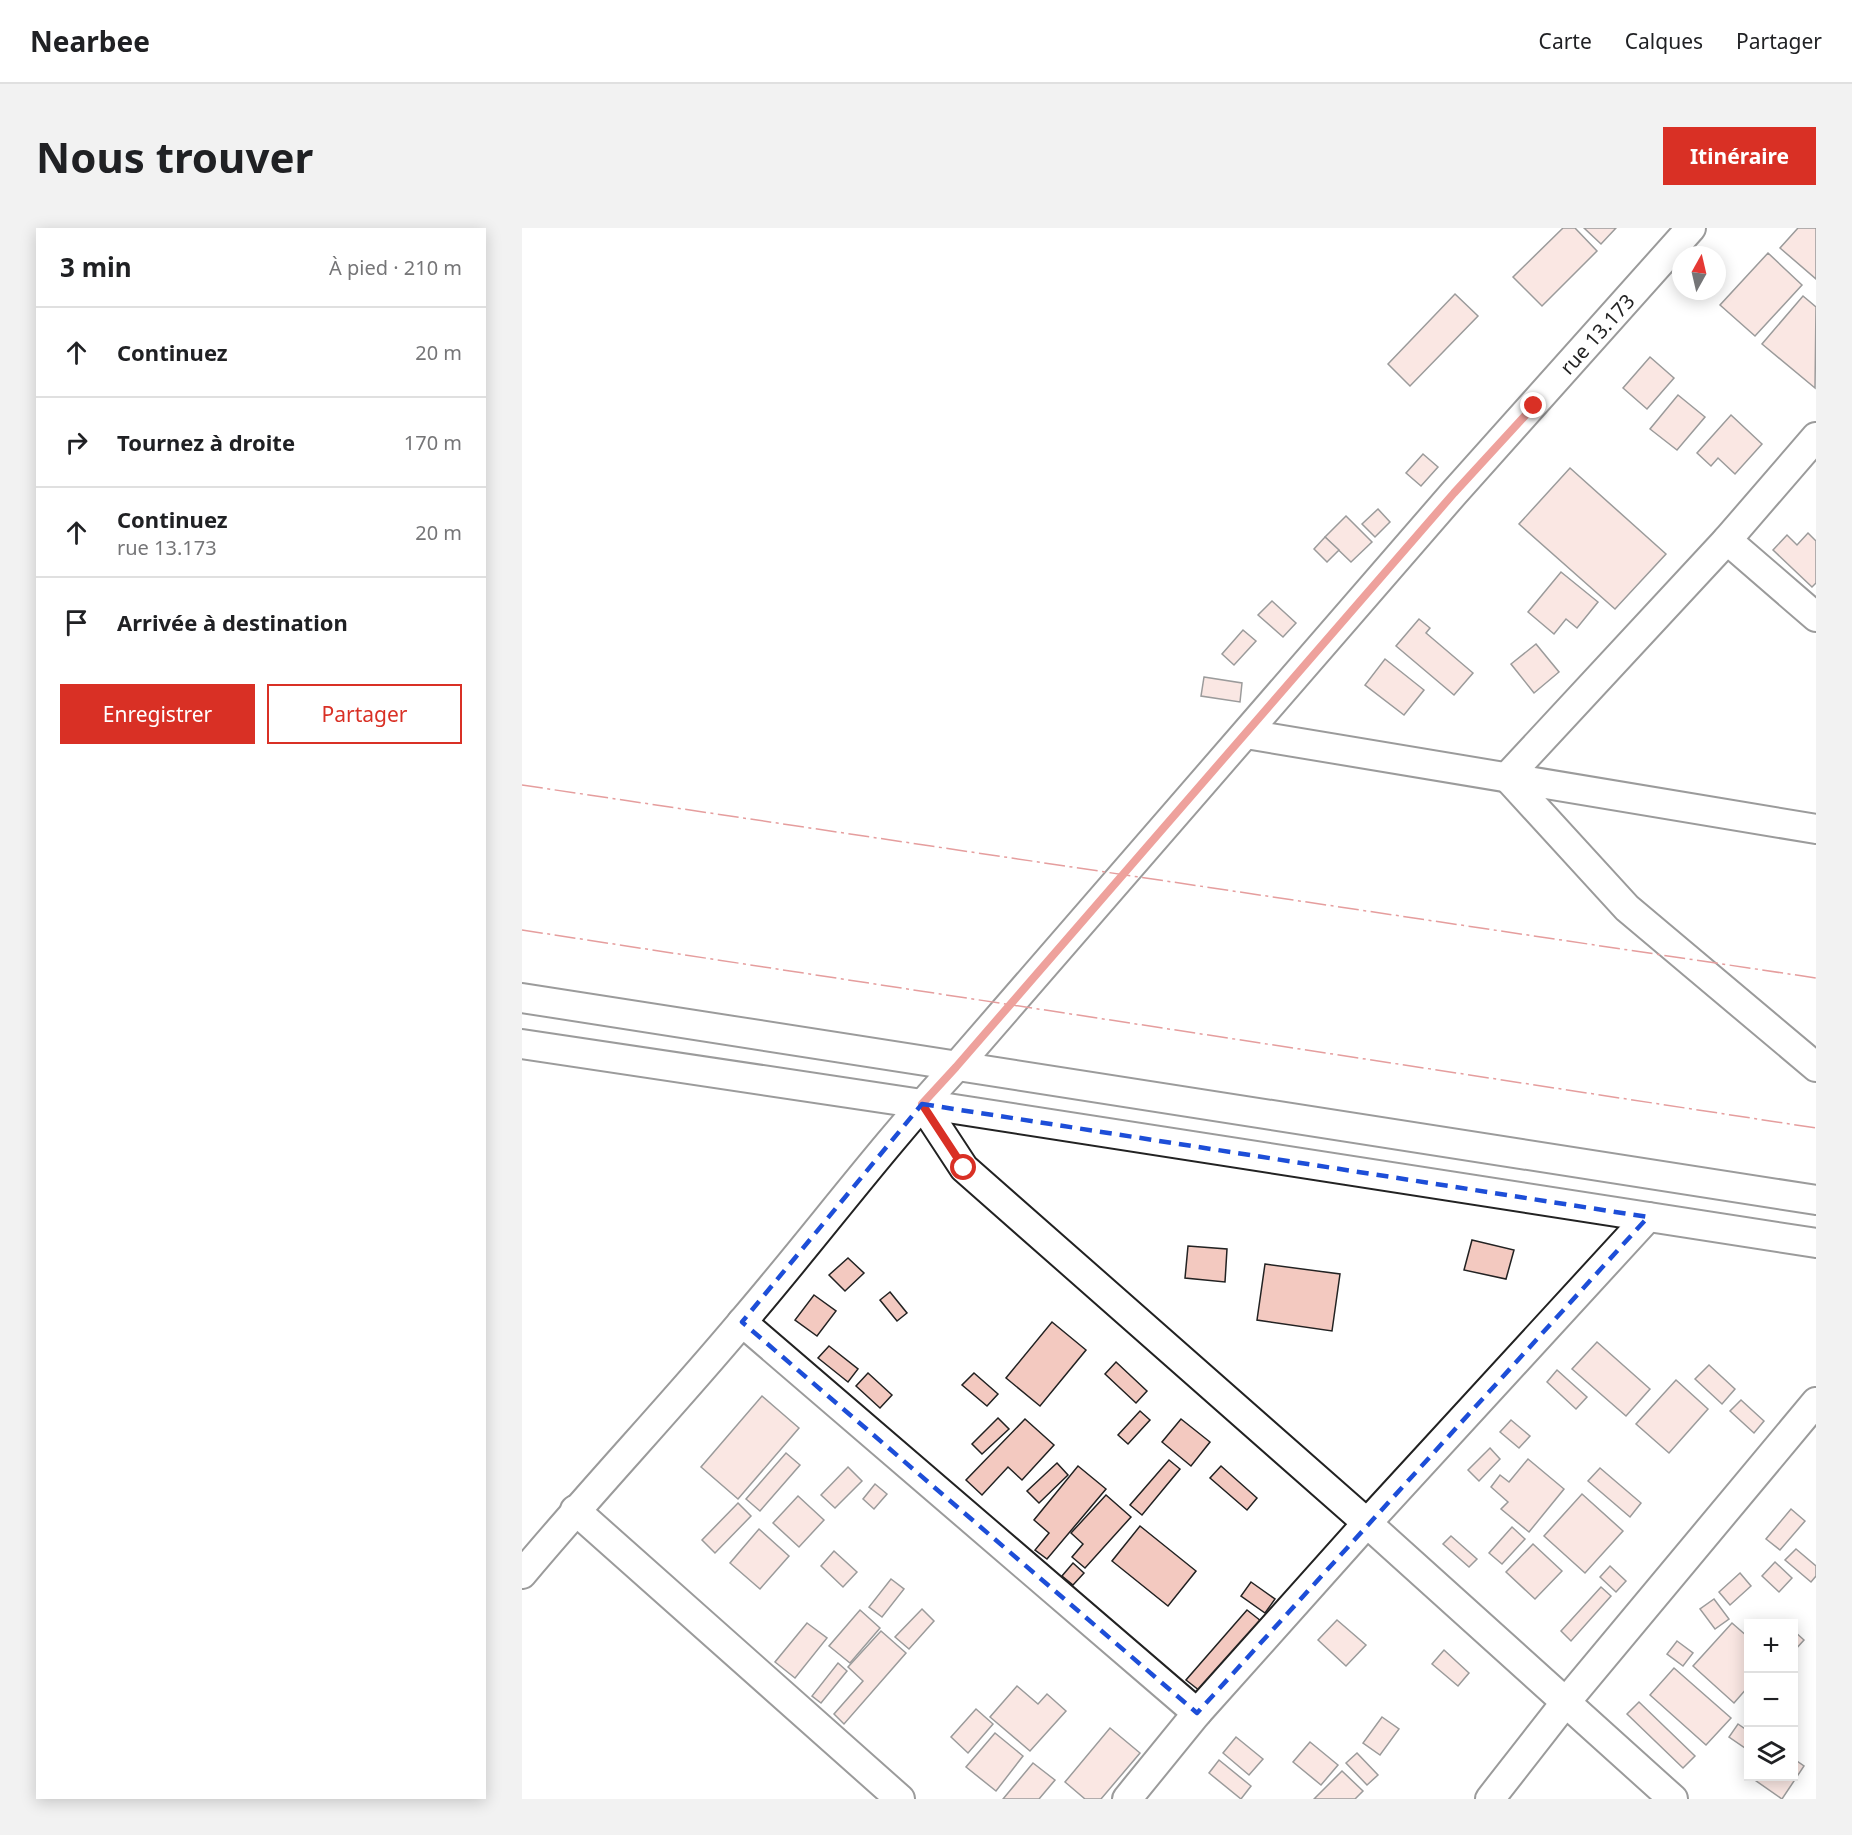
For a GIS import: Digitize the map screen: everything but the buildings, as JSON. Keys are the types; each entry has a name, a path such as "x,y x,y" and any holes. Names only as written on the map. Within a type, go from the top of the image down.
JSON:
{"street":[{"name":"rue 13.173","path":"522,1574 575,1510 742,1322 922,1104 1454,493 1691,228"},
{"path":"1507,777 1727,540 1816,437"},
{"path":"1727,540 1816,617"},
{"path":"1246,734 1816,829"},
{"path":"1507,777 1627,908 1816,1066"},
{"path":"522,998 1816,1200"},
{"path":"522,1044 1816,1243"},
{"path":"922,1104 964,1168 1367,1523 1673,1799"},
{"path":"1127,1799 1197,1713 1288,1614 1367,1523 1648,1217"},
{"path":"742,1322 1197,1713"},
{"path":"1490,1799 1565,1703 1816,1402"},
{"path":"575,1510 900,1799"}],"highlighted area":[{"path":"922,1104 1648,1217 1197,1713 742,1322"}],"power":[{"path":"522,785 1816,978"},
{"path":"522,930 1816,1128"}],"route":[{"path":"964,1168 922,1104 1454,493 1534,406"}]}
